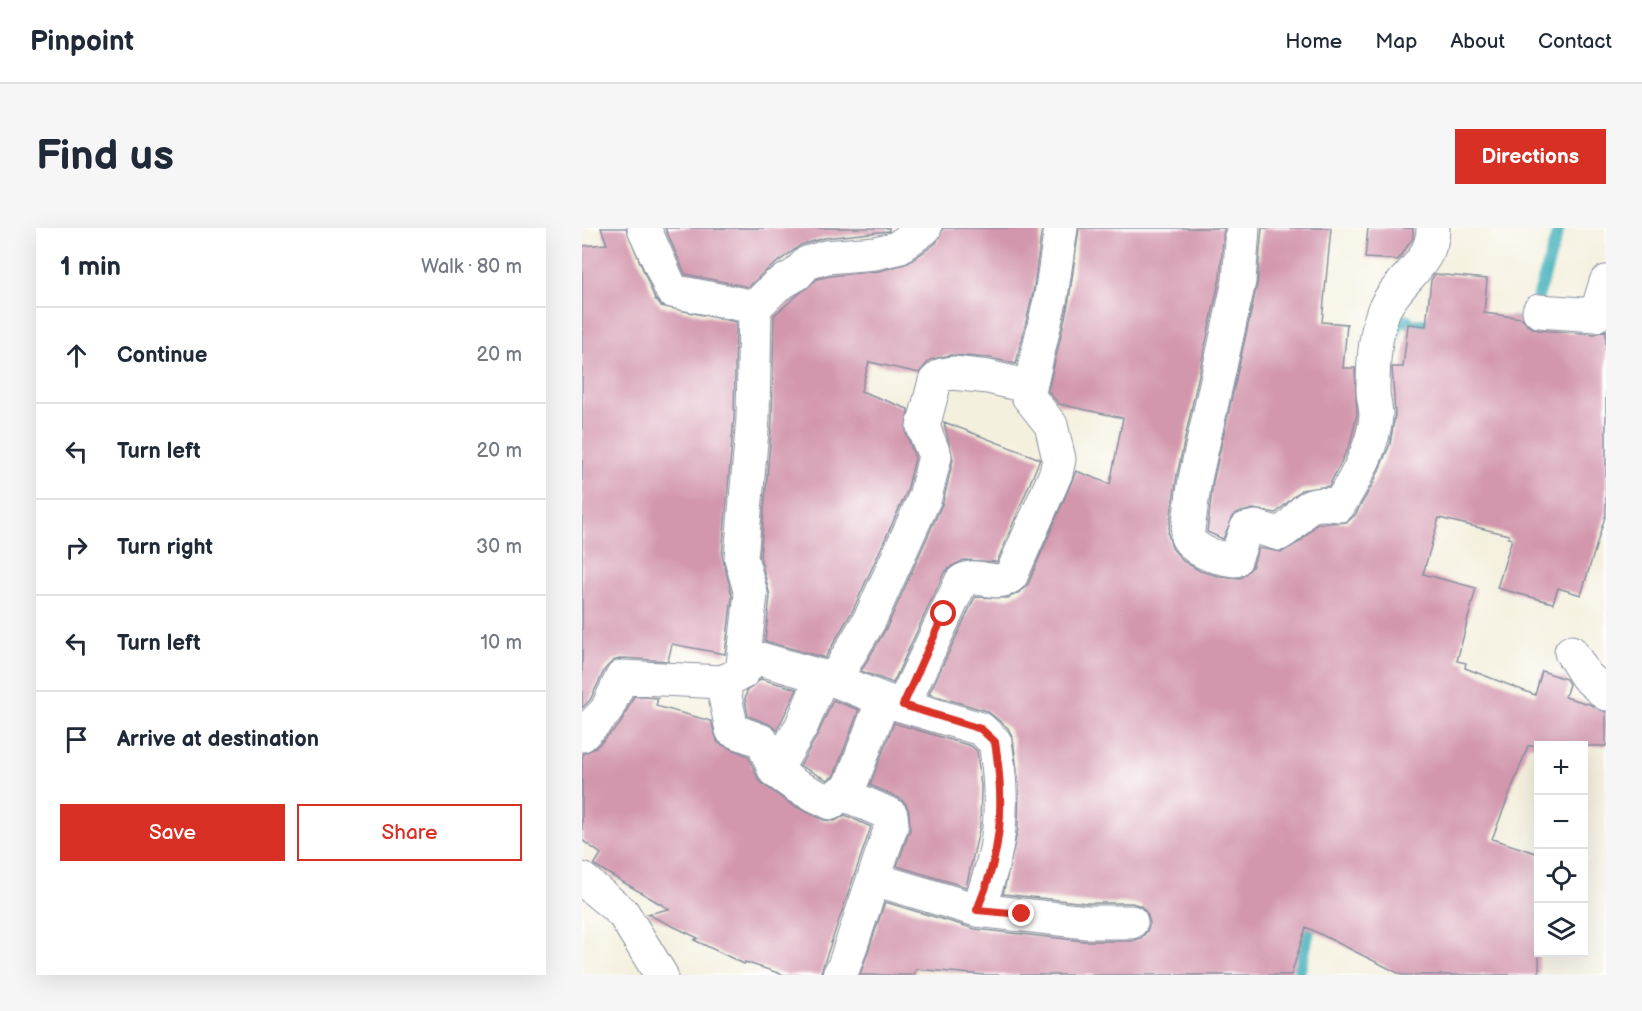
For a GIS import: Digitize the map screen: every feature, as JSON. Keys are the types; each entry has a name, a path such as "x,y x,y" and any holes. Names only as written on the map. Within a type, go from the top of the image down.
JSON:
{"street":[{"path":"644,228 672,291 755,307"},
{"path":"839,975 892,824 891,815 840,793 831,803 798,788 775,771 762,741 732,730 732,677 751,594 741,558 753,418 755,307 776,286 797,274 807,263 826,257 874,253 897,248 925,228"},
{"path":"846,795 857,770 862,747 894,702 961,582 972,577 999,582 1011,576 1052,484 1059,459 1057,442 1052,424 1043,412 1032,404 1028,396 1051,296 1061,228"},
{"path":"1243,228 1239,280 1195,479 1187,537 1192,545 1203,551 1235,560 1246,529 1256,527 1279,534 1286,530 1304,509 1318,502 1340,504 1353,484 1376,417 1373,389 1378,328 1384,309 1401,284 1426,258 1434,228"},
{"path":"1539,311 1596,315 1606,282"},
{"path":"775,771 828,678 870,619 925,497 935,456 923,427 935,381 942,375 952,373 988,377 1030,387"},
{"path":"1571,652 1586,676 1606,694"},
{"path":"582,735 606,711 621,677 732,677 754,657 828,678 894,702 981,729 995,742 1002,809 989,880 977,910"},
{"path":"582,879 623,913 661,975"},
{"path":"874,879 977,910 1086,922 1131,922"}],"building":[{"path":"601,228 626,228 655,299 661,306 736,322 734,417 722,556 732,596 725,654 672,644 668,661 623,658 613,661 605,669 590,700 582,708 582,246 607,244"},
{"path":"665,228 889,228 889,231 824,238 801,245 763,273 749,287 685,274"},
{"path":"943,228 1042,228 1033,293 1016,364 990,358 950,355 930,360 919,373 869,362 861,391 908,409 906,433 915,458 907,491 853,610 825,658 765,641 770,596 760,556 772,420 774,315 817,279 879,271 908,263 936,243"},
{"path":"1079,228 1224,228 1220,278 1177,475 1168,534 1172,548 1183,561 1200,571 1218,576 1241,578 1252,567 1259,548 1282,552 1301,541 1317,524 1347,522 1355,515 1374,482 1390,444 1395,415 1392,367 1403,367 1408,324 1426,326 1431,280 1435,274 1487,279 1484,313 1522,318 1528,326 1538,330 1595,334 1606,330 1606,514 1581,595 1558,588 1553,603 1497,588 1512,539 1508,538 1509,535 1439,518 1423,574 1476,588 1457,661 1466,663 1465,668 1535,695 1542,671 1566,679 1569,684 1565,697 1606,712 1606,746 1588,746 1588,741 1534,741 1534,746 1528,746 1492,839 1534,852 1534,957 1539,957 1539,975 1402,975 1306,927 1291,975 984,975 916,969 914,975 860,975 885,902 975,929 1084,941 1132,941 1141,938 1150,923 1147,913 1141,906 1132,903 1087,903 1003,894 1018,829 1019,786 1013,739 1008,728 987,711 929,694 975,597 1008,598 1020,592 1028,584 1076,471 1110,484 1123,418 1059,404 1048,391 1069,300"},
{"path":"1262,228 1331,228 1322,322 1347,324 1343,368 1355,368 1357,415 1350,444 1329,486 1301,490 1276,513 1253,509 1234,514 1223,539 1207,532 1213,482 1257,285"},
{"path":"1368,228 1413,228 1413,238 1398,260 1365,258"},
{"path":"944,422 1040,459 997,562 964,560 944,573 893,683 861,671 887,627 943,502 953,460"},
{"path":"761,679 797,689 777,730 769,724 748,716 745,699 747,691"},
{"path":"634,696 658,698 656,706 711,721 718,743 748,756 759,781 790,804 824,820 835,821 845,815 871,827 820,975 784,975 745,962 744,964 694,940 698,938 647,914 669,909 594,865 601,854 582,840 582,758 584,753 595,748 620,724"},
{"path":"833,700 859,710 834,776 827,780 800,766"},
{"path":"894,723 971,746 977,751 981,787 980,826 966,887 897,866 910,830 909,812 906,804 899,798 870,785"}],"waterway":[{"path":"1512,322 1530,324 1559,228"},
{"path":"1389,348 1398,324 1406,320 1411,324 1428,324 1439,315"},
{"path":"1299,975 1313,913"}],"route":[{"path":"944,614 903,705 981,729 995,742 1001,780 1002,809 989,880 977,910 1022,914"}]}
